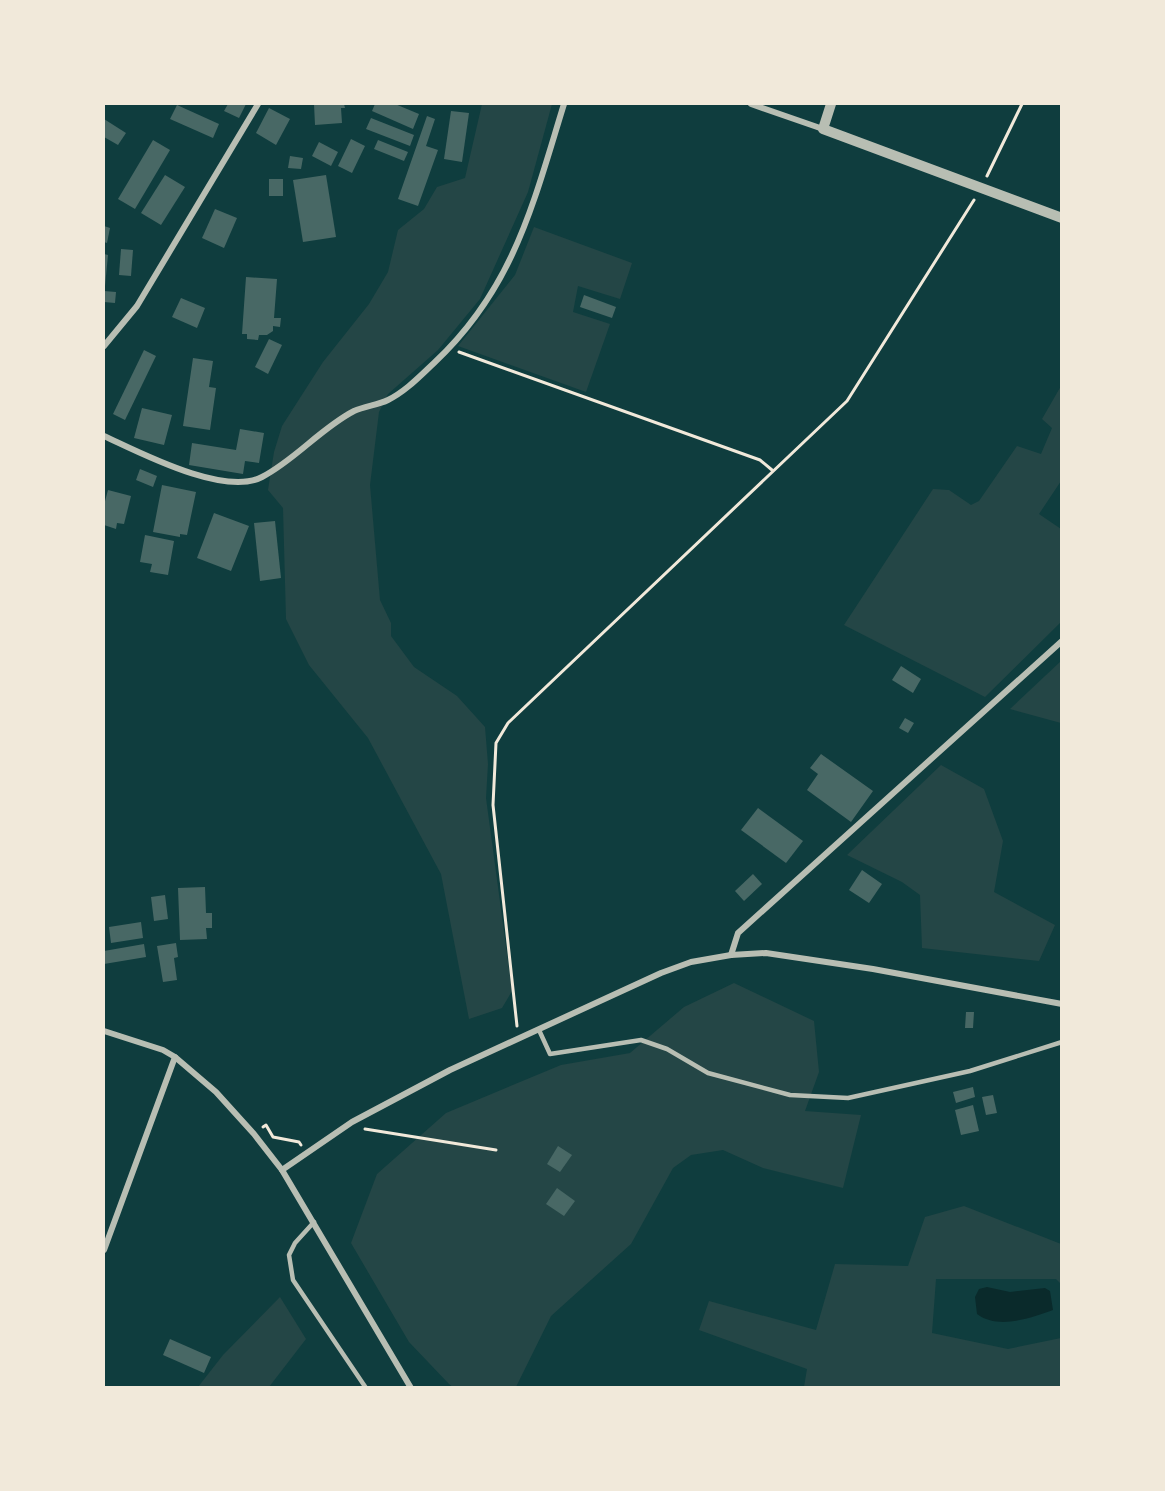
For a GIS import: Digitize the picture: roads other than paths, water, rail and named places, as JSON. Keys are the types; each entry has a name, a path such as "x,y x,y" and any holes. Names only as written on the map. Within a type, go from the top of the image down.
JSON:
{"street":[{"path":"104,345 137,306 258,104"},
{"path":"104,436 162,463 194,474 230,481 261,478 354,411 388,400 404,389 449,349 504,274 529,217 564,104"},
{"path":"751,104 1062,218"},
{"path":"823,129 831,104"},
{"path":"731,955 738,933 1062,641"},
{"path":"282,1170 352,1122 518,1037 539,1030 661,973 691,962 731,955 766,953 819,960 1062,1004"},
{"path":"104,1031 163,1050 175,1057 216,1092 254,1134 282,1170 411,1388"},
{"path":"104,1250 175,1057"}],"lane":[{"path":"539,1030 550,1054 641,1040 667,1049 708,1073 790,1095 848,1098 970,1071 1062,1042"},
{"path":"314,1222 295,1243 289,1255 293,1280 366,1388"}]}
